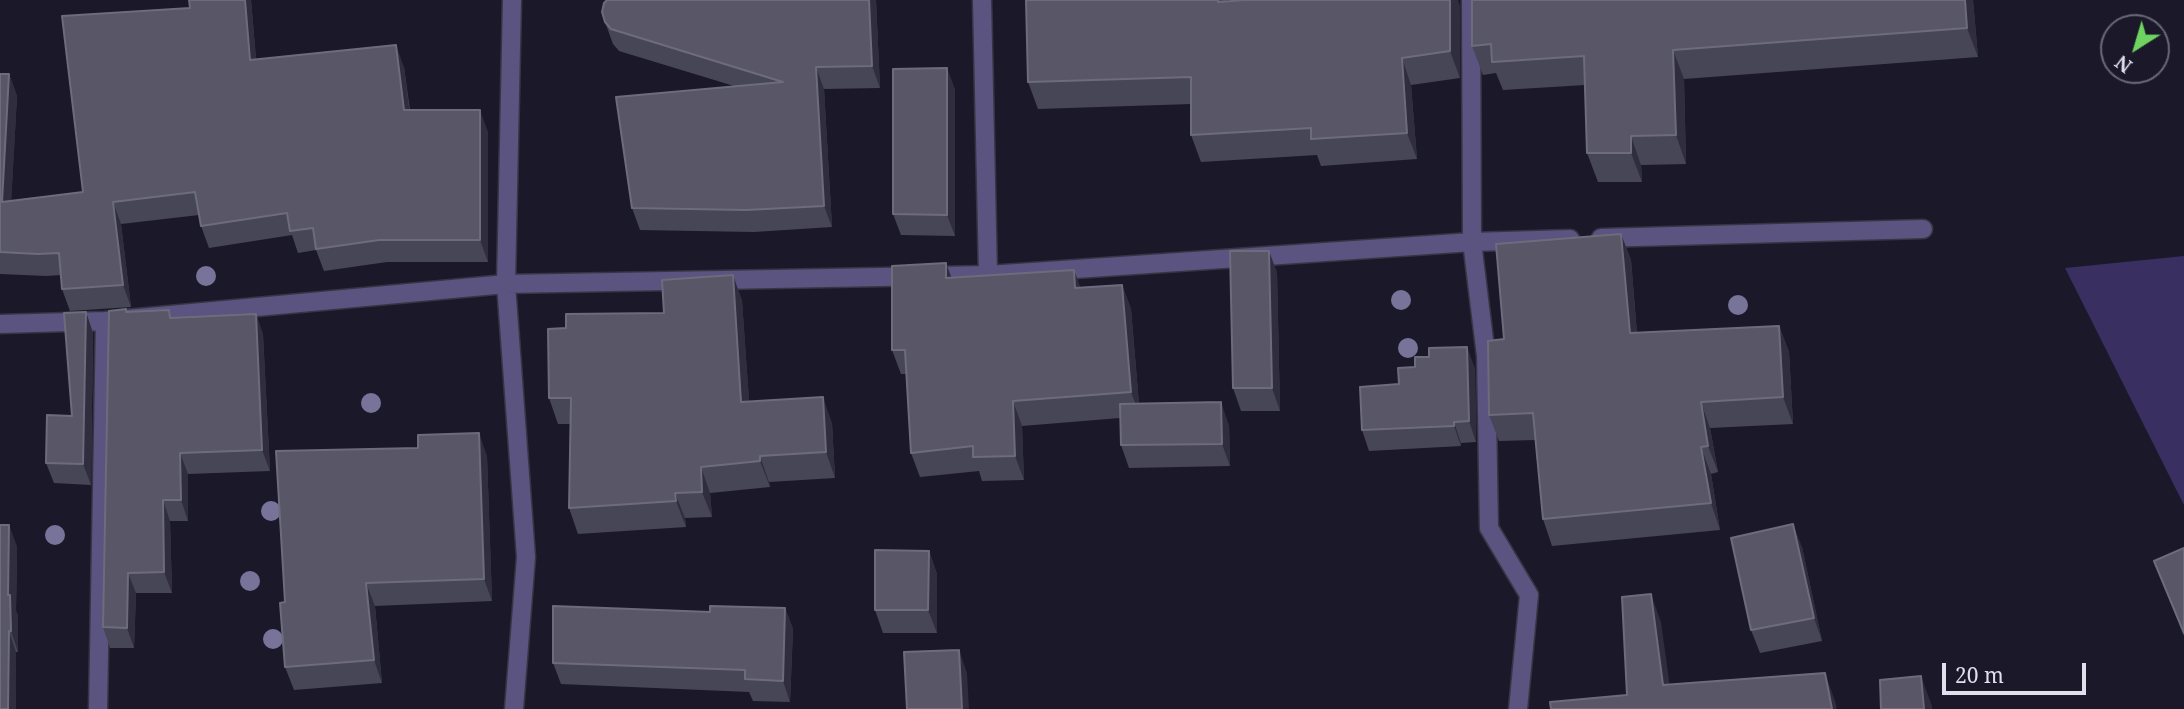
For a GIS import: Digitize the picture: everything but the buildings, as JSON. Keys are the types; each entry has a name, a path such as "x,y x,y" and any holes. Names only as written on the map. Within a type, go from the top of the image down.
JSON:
{"street":[{"path":"512,0 506,284 526,557 514,709"},
{"path":"982,0 988,275"},
{"path":"1471,0 1472,242 1486,356 1489,528 1529,595 1518,709"},
{"path":"0,324 105,321 506,284 988,275 1472,242 1923,229"},
{"path":"98,709 105,321"}],"shaded area":[{"path":"2184,256 2184,505 2065,268"}]}
